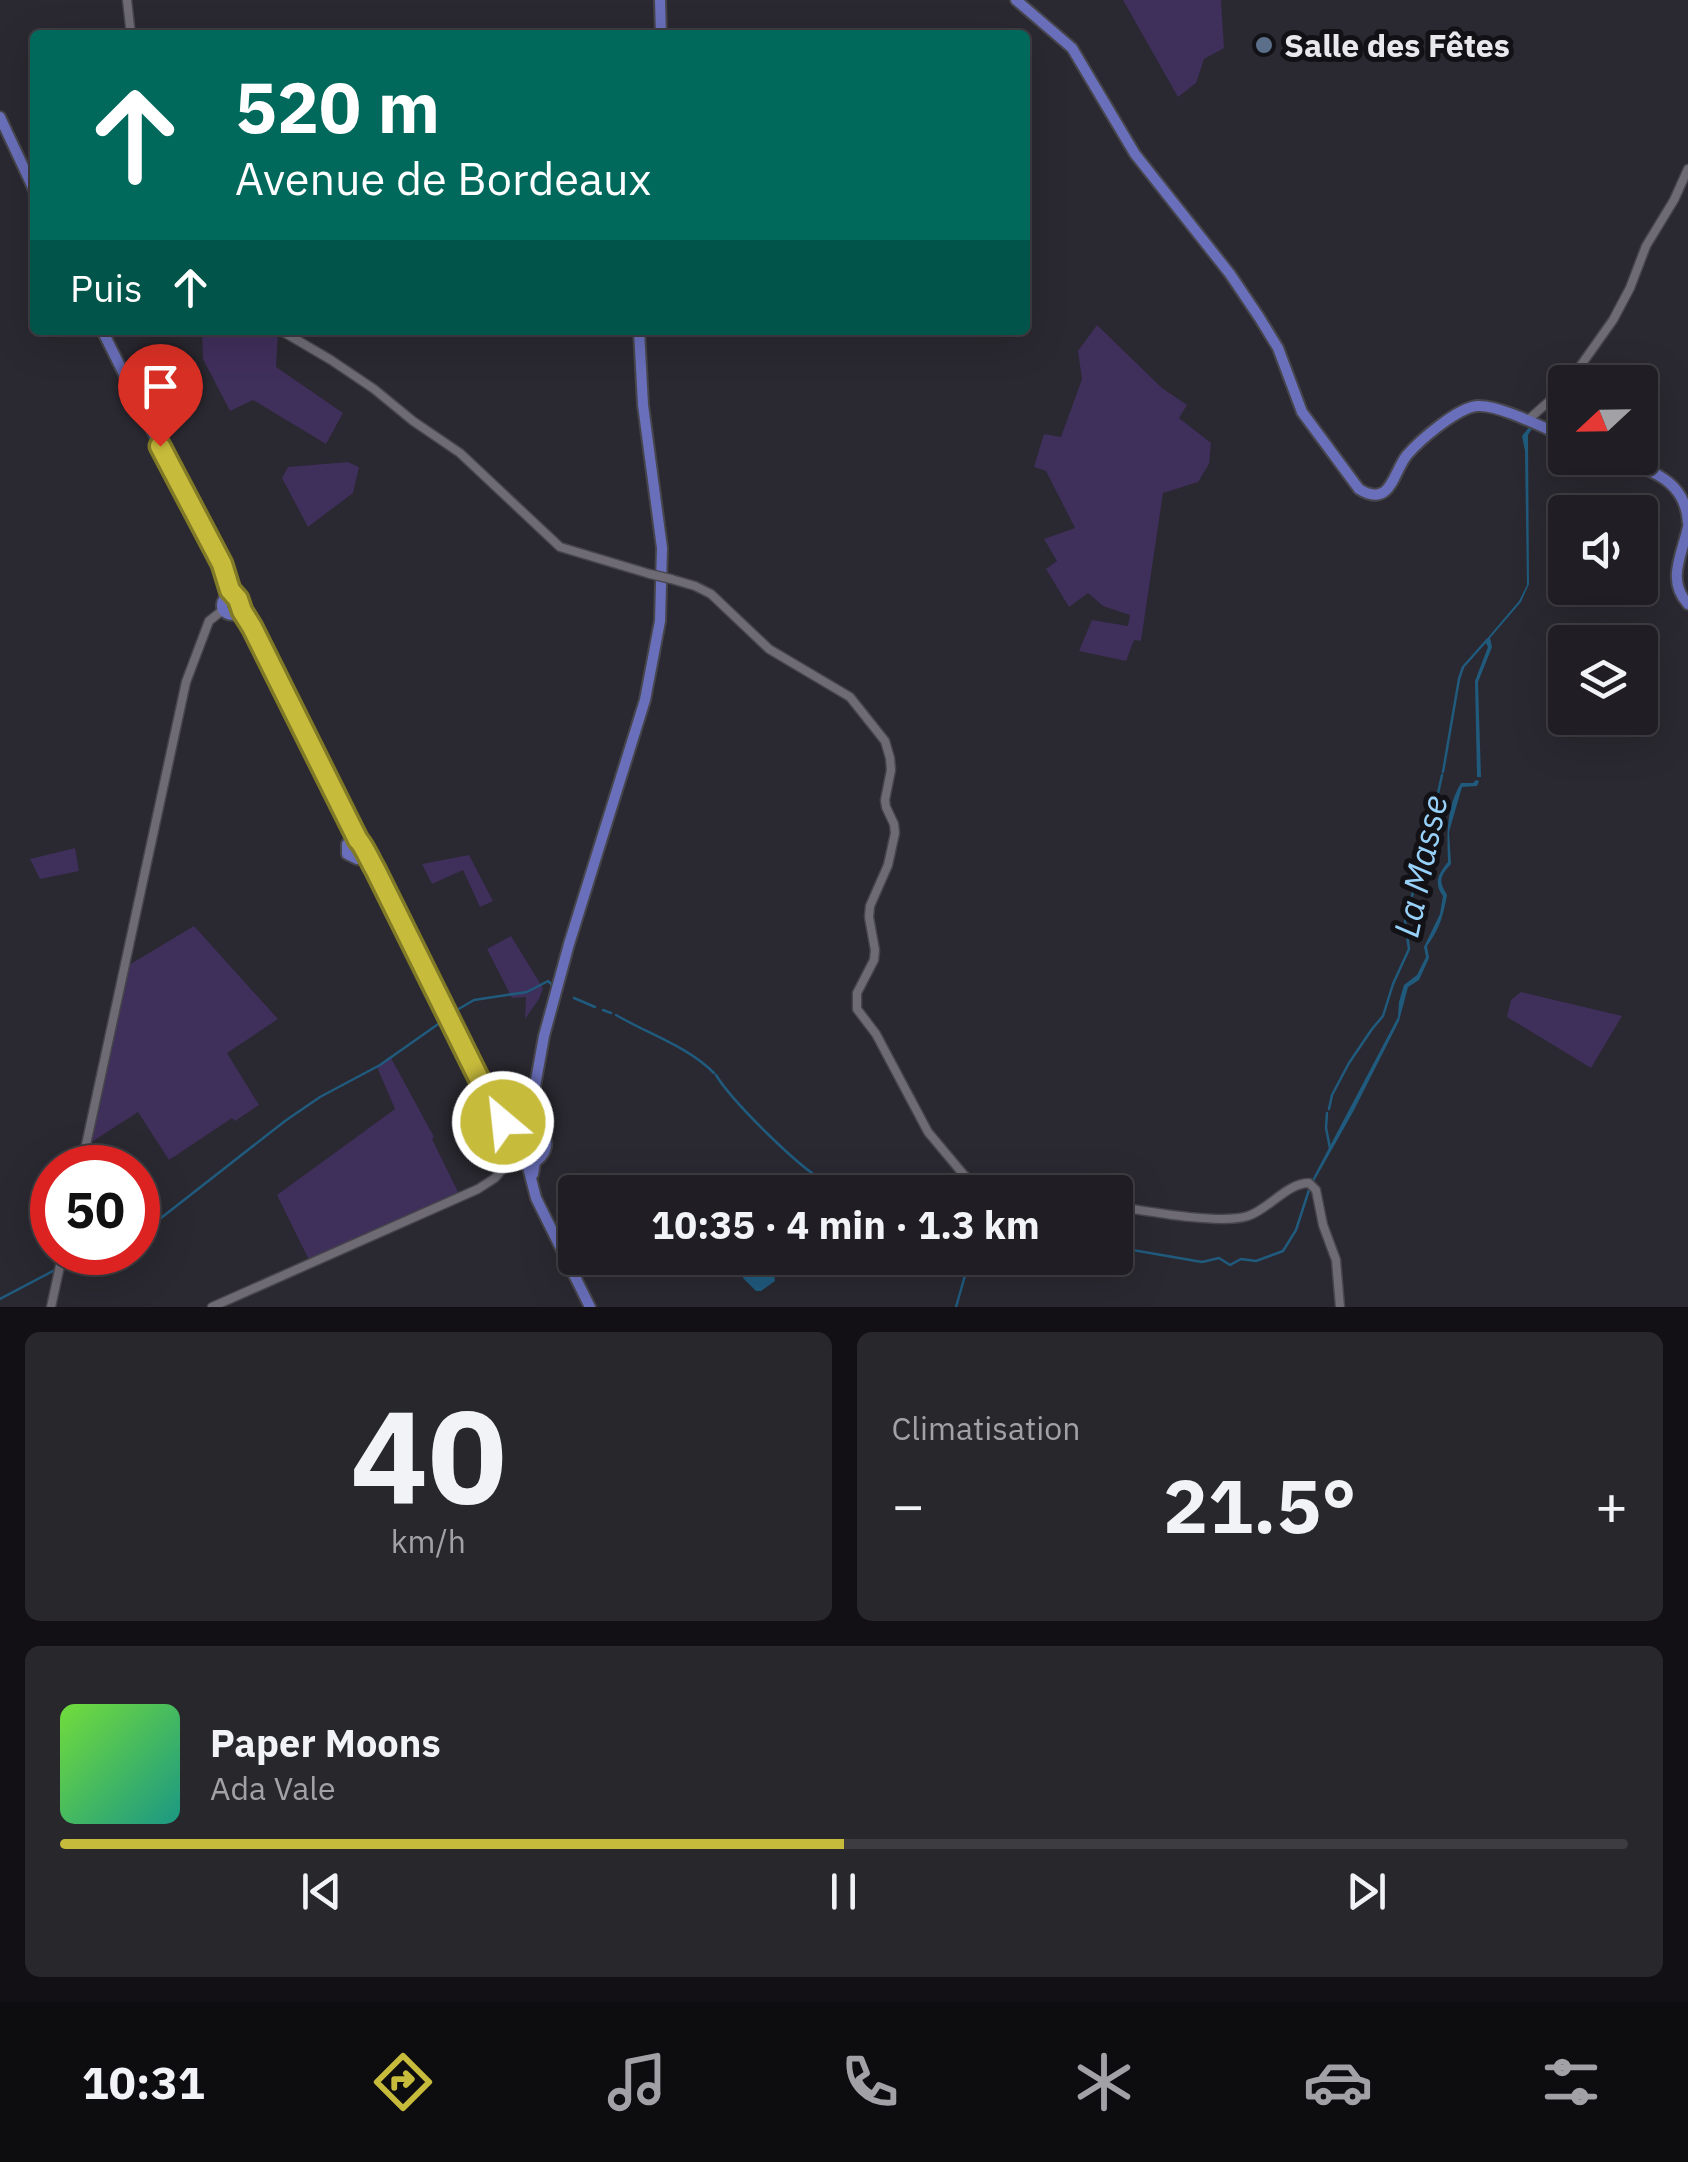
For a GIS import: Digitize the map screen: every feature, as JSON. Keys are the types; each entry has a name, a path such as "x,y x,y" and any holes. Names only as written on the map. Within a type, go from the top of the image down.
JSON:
{"main road":[{"path":"660,0 661,30"},
{"path":"1016,0 1072,48 1141,164 1206,242 1259,317 1278,348 1302,412 1354,484 1366,494 1378,494 1388,488 1405,457 1466,408 1488,406 1548,430"},
{"path":"0,118 30,181"},
{"path":"105,335 216,552 231,606 254,631 348,820 357,848 493,1115 522,1132 541,1132 546,1143 544,1154 524,1160"},
{"path":"590,1307 536,1198 524,1160 512,1150 534,1097 545,1030 569,944 646,700 660,621 662,548 643,405 639,335"},
{"path":"1657,475 1669,480 1684,500 1688,525 1676,574 1680,595 1688,604"},
{"path":"185,495 223,573 231,606"},
{"path":"203,534 216,552"}],"street":[{"path":"127,0 130,30"},
{"path":"1581,365 1630,288 1646,246 1688,168"},
{"path":"289,335 374,388 413,421 460,452 560,547 711,594 769,648 850,697 885,741 890,770 885,800 895,833 888,865 870,906 876,950 856,994 856,1009 876,1034 928,1132 964,1175"},
{"path":"1532,424 1548,406"},
{"path":"86,1145 186,682 209,622 231,606"},
{"path":"212,1307 478,1190 506,1166 524,1160"},
{"path":"1133,1209 1242,1218 1260,1211 1298,1185 1311,1184 1336,1260 1340,1307"},
{"path":"52,1307 58,1275"}],"shaded area":[{"path":"1123,0 1221,0 1224,48 1204,59 1196,83 1178,97"},
{"path":"1097,325 1162,388 1187,405 1179,418 1211,443 1209,464 1198,482 1163,493 1141,641 1134,640 1126,661 1079,651 1092,620 1128,626 1130,615 1103,606 1088,593 1069,607 1046,569 1057,561 1044,539 1075,528 1046,471 1034,467 1044,434 1061,437 1082,379 1078,351"},
{"path":"202,335 278,335 276,367 343,413 326,444 253,400 230,411 203,359"},
{"path":"348,462 359,467 353,493 308,527 282,478 288,467"},
{"path":"75,848 79,871 40,879 30,859"},
{"path":"469,855 493,901 480,907 463,870 432,884 422,864"},
{"path":"194,926 278,1019 227,1053 259,1105 169,1160 138,1112 90,1143 129,965"},
{"path":"511,936 543,988 525,1019 526,997 512,998 487,949"},
{"path":"1521,992 1622,1016 1591,1068 1507,1017 1511,1000"},
{"path":"390,1056 434,1137 460,1196 310,1262 277,1195 395,1109 377,1067"}],"water":[{"path":"1534,426 1528,435 1529,584 1521,602 1490,638 1492,647 1478,682 1481,777 1477,777 1475,681 1488,647 1485,641 1519,601 1527,585 1522,436"},
{"path":"1476,780 1477,786 1462,787 1449,832 1451,864 1442,879 1447,895 1440,922 1427,946 1429,958 1419,980 1408,987 1399,1021 1313,1183 1398,1017 1404,985 1417,975 1426,957 1424,947 1440,914 1443,896 1438,882 1448,862 1448,831 1452,802 1461,783"},
{"path":"774,1275 775,1281 756,1291 743,1278"}],"waterway":[{"name":"La Masse","path":"1443,772 1459,679 1463,667 1487,640"},
{"name":"La Masse","path":"1329,1109 1349,1063 1383,1016 1409,949 1405,921 1442,775"},
{"path":"450,1014 474,1000 527,992 548,981 552,985"},
{"path":"574,998 595,1007"},
{"path":"603,1010 611,1013"},
{"path":"616,1015 680,1048 714,1073"},
{"path":"160,1218 285,1121 380,1065 444,1020"},
{"path":"716,1075 766,1132 815,1175"},
{"name":"La Masse","path":"1327,1113 1330,1148"},
{"name":"La Masse","path":"1133,1250 1202,1262 1219,1258 1230,1265 1241,1259 1256,1261 1283,1251 1296,1230 1309,1190"},
{"path":"0,1299 46,1275"},
{"name":"La Masse","path":"956,1307 965,1275"}],"place":[{"name":"Salle des Fêtes","path":"1264,45"}],"route":[{"path":"160,446 503,1122"}]}
